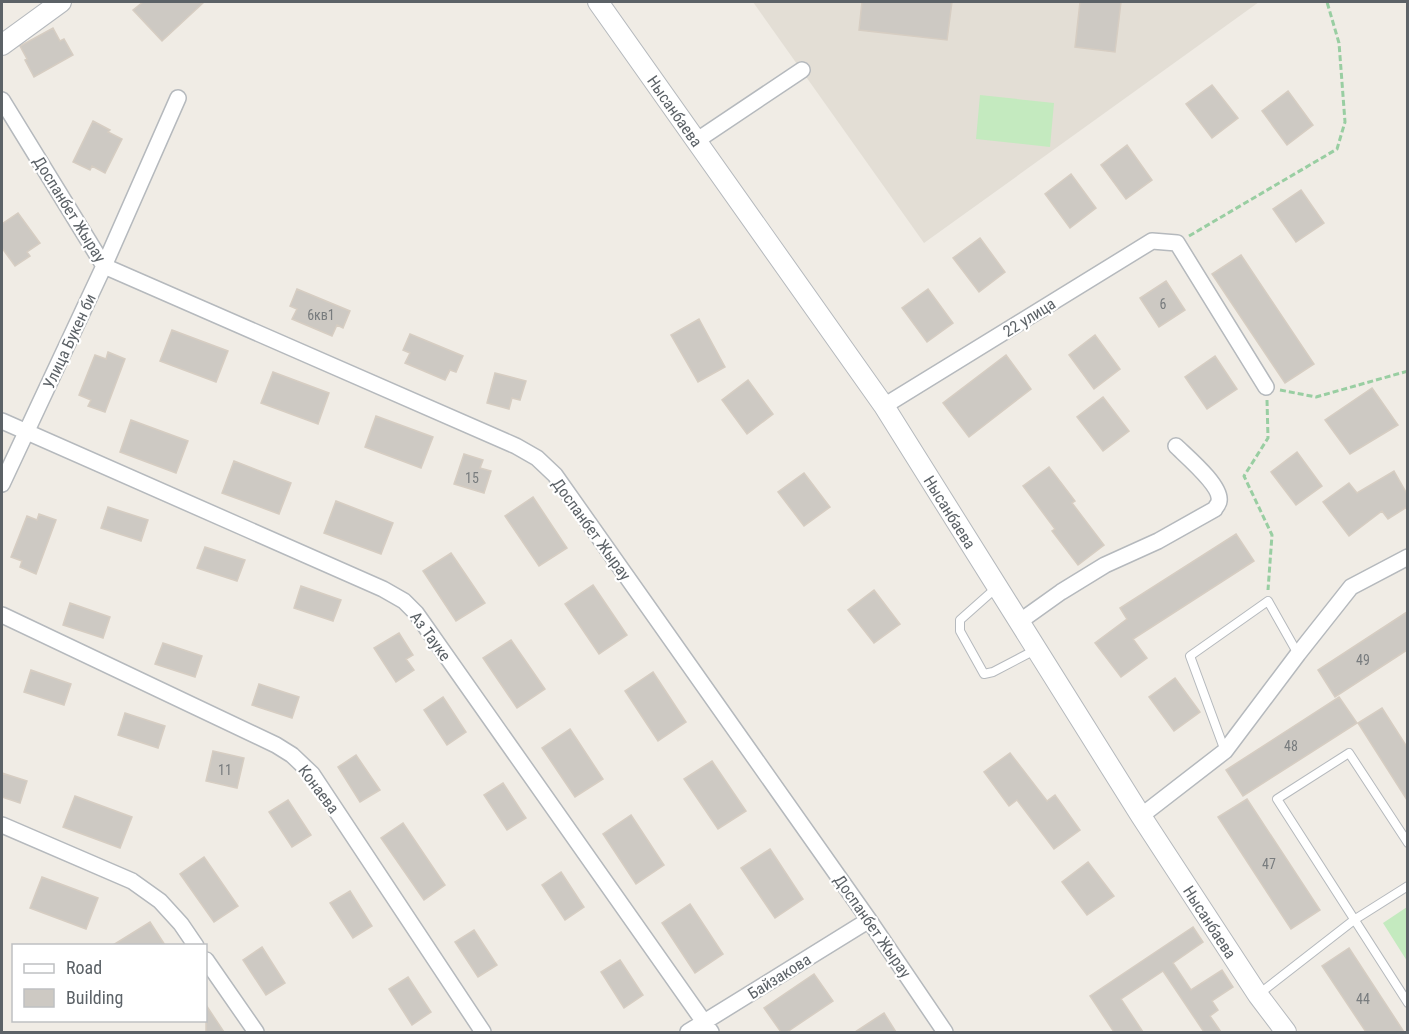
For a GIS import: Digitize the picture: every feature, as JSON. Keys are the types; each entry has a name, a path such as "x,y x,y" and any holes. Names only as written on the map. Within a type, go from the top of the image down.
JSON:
{"street":[{"path":"2,45 61,2"},
{"name":"Нысанбаева","path":"598,2 884,406 1141,816 1258,995 1286,1032"},
{"path":"696,141 802,70"},
{"name":"Улица Букен би","path":"2,484 104,266 178,98"},
{"name":"Доспанбет Жырау","path":"2,100 104,266 516,446 537,458 555,475 870,920 945,1032"},
{"name":"22 улица","path":"884,406 1152,241 1177,243"},
{"path":"1177,243 1266,387"},
{"name":"Аз Тауке","path":"2,421 383,588 404,601 416,613 707,1028"},
{"path":"1019,622 1061,592 1105,565 1158,541 1215,509 1220,500 1218,491 1176,446"},
{"path":"1141,816 1225,751 1352,587 1407,557"},
{"name":"Конаева","path":"2,615 276,745 292,755 312,774 483,1032"},
{"path":"2,825 132,881 160,901 195,944"},
{"name":"Байзакова","path":"688,1032 707,1028 870,920"},
{"path":"207,961 256,1032"}],"lane":[{"path":"998,587 960,620 960,631 984,674 993,672 1036,649"},
{"path":"1225,751 1190,656 1268,601 1298,654"},
{"path":"1407,843 1349,753 1277,799 1407,1003"},
{"path":"1258,995 1354,920 1407,886"}],"path":[{"path":"1177,243 1337,149 1345,122 1339,43 1327,2"},
{"path":"1268,601 1272,535 1244,476 1268,438 1266,387 1316,397 1407,371"}],"shaded area":[{"path":"753,2 1259,2 924,243"}],"green space":[{"path":"980,95 1054,103 1050,147 976,139"},
{"path":"1407,907 1407,961 1383,923"}],"building":[{"path":"143,2 204,2 162,41 133,10"},
{"path":"862,2 952,2 947,40 859,30"},
{"path":"1080,2 1121,2 1115,52 1075,47"},
{"path":"53,28 60,41 64,39 73,55 34,77 20,46"},
{"path":"1212,85 1238,118 1212,138 1186,104"},
{"path":"1288,91 1313,125 1287,145 1262,111"},
{"path":"93,121 122,139 105,173 92,166 90,170 73,162"},
{"path":"1127,145 1152,180 1126,199 1101,165"},
{"path":"1071,174 1096,208 1070,228 1045,194"},
{"path":"1301,190 1324,223 1296,242 1273,209"},
{"path":"18,213 40,243 27,252 30,256 15,266 2,248 2,224"},
{"path":"980,238 1005,272 979,292 953,258"},
{"path":"1241,255 1314,364 1285,383 1212,274"},
{"path":"1166,281 1185,310 1159,327 1140,298"},
{"path":"297,289 350,311 343,328 337,325 332,336 292,319 297,309 290,306"},
{"path":"928,289 953,323 927,342 902,308"},
{"path":"699,319 725,367 698,382 671,335"},
{"path":"172,330 228,351 216,382 160,361"},
{"path":"410,334 463,356 456,372 450,370 445,380 405,363 410,353 403,350"},
{"path":"1095,335 1120,369 1094,389 1069,355"},
{"path":"108,352 125,359 105,412 88,406 91,400 79,395 95,355 106,359"},
{"path":"1006,355 1031,389 969,437 943,403"},
{"path":"1215,356 1237,389 1207,409 1185,377"},
{"path":"273,372 329,393 318,424 261,403"},
{"path":"495,373 526,381 520,400 512,398 509,409 487,403"},
{"path":"748,380 773,414 747,434 722,400"},
{"path":"1372,388 1398,425 1350,454 1325,420"},
{"path":"1103,397 1129,431 1103,451 1077,417"},
{"path":"376,416 433,437 421,468 365,447"},
{"path":"131,420 188,441 176,473 120,452"},
{"path":"1297,452 1322,486 1296,505 1271,472"},
{"path":"464,454 483,460 480,468 491,471 484,493 454,484"},
{"path":"234,461 291,483 279,514 222,493"},
{"path":"1049,467 1075,501 1072,503 1104,545 1078,565 1052,531 1055,529 1023,486"},
{"path":"1394,471 1407,494 1407,507 1388,519 1382,511 1349,536 1323,502 1349,483 1357,493"},
{"path":"804,473 830,507 804,526 778,492"},
{"path":"533,497 567,548 539,566 505,516"},
{"path":"336,501 393,523 381,554 324,533"},
{"path":"108,507 148,520 141,541 101,528"},
{"path":"39,514 56,520 36,574 20,567 22,561 11,557 27,516 37,520"},
{"path":"1236,534 1254,561 1133,639 1147,658 1121,677 1095,643 1127,619 1120,608"},
{"path":"205,547 245,560 237,581 197,568"},
{"path":"451,553 485,603 456,621 423,571"},
{"path":"593,585 627,635 599,654 565,604"},
{"path":"301,586 341,600 333,621 294,608"},
{"path":"874,590 900,624 874,643 848,610"},
{"path":"70,603 110,617 103,638 63,625"},
{"path":"1407,612 1407,650 1335,697 1318,670"},
{"path":"399,633 413,655 406,659 414,670 396,682 374,648"},
{"path":"511,640 545,689 517,708 483,658"},
{"path":"163,643 202,656 195,677 155,664"},
{"path":"31,670 71,684 64,705 24,692"},
{"path":"653,672 686,722 658,741 625,691"},
{"path":"1175,678 1200,712 1174,731 1149,697"},
{"path":"259,684 299,697 292,718 252,705"},
{"path":"443,697 466,732 447,745 424,710"},
{"path":"1339,697 1357,723 1243,796 1226,770"},
{"path":"1382,708 1407,747 1407,800 1358,723"},
{"path":"125,713 165,726 158,748 118,735"},
{"path":"570,729 603,779 575,797 542,748"},
{"path":"213,751 244,758 237,788 206,781"},
{"path":"1010,753 1047,801 1055,795 1080,830 1054,849 1017,800 1009,806 984,772"},
{"path":"356,755 380,790 360,802 338,767"},
{"path":"712,761 746,811 718,829 684,779"},
{"path":"2,773 27,781 20,803 2,797"},
{"path":"503,783 526,818 507,830 484,795"},
{"path":"75,796 132,817 120,848 63,827"},
{"path":"1247,799 1320,910 1291,929 1218,817"},
{"path":"288,800 311,835 292,847 269,812"},
{"path":"631,815 664,865 636,884 603,834"},
{"path":"403,823 445,885 424,900 381,838"},
{"path":"770,849 803,899 775,918 741,868"},
{"path":"204,857 238,906 214,922 180,874"},
{"path":"1088,862 1114,896 1087,915 1062,882"},
{"path":"561,872 584,907 565,920 542,885"},
{"path":"42,877 98,898 86,929 30,908"},
{"path":"350,891 372,926 353,938 330,903"},
{"path":"690,904 723,954 695,973 662,923"},
{"path":"150,922 164,944 115,944"},
{"path":"1193,927 1203,942 1173,963 1191,990 1222,970 1233,987 1212,1001 1218,1010 1210,1016 1221,1032 1204,1032 1163,971 1121,999 1143,1032 1114,1032 1090,996"},
{"path":"474,930 497,965 478,977 455,942"},
{"path":"262,947 285,983 266,995 243,960"},
{"path":"1349,948 1404,1032 1366,1032 1322,966"},
{"path":"620,960 643,995 624,1008 601,972"},
{"path":"814,974 833,1001 787,1032 781,1032 764,1008"},
{"path":"408,977 431,1012 412,1025 389,989"},
{"path":"207,1006 224,1032 206,1032 207,1022"},
{"path":"884,1013 896,1032 855,1032"}]}
